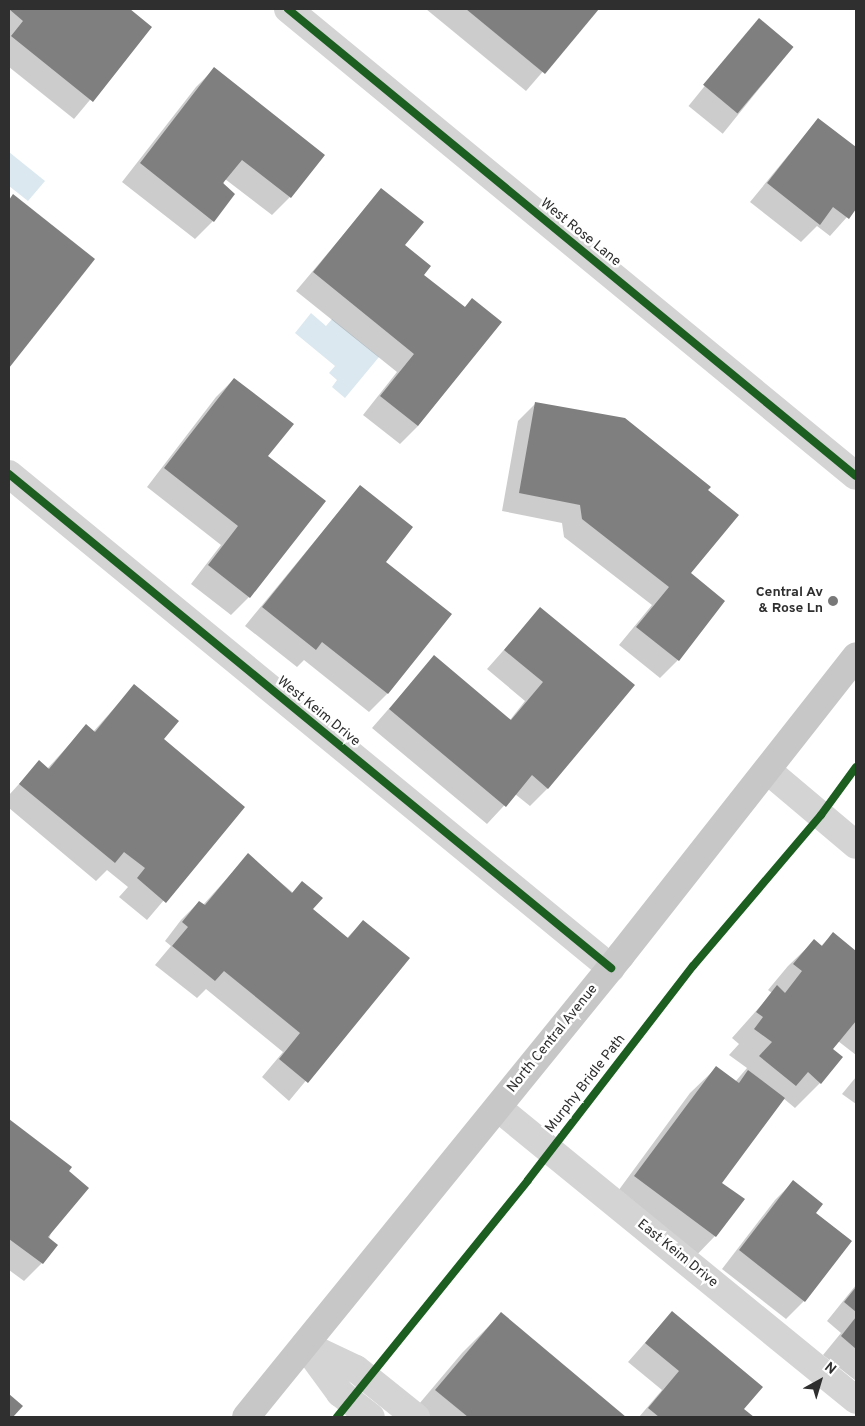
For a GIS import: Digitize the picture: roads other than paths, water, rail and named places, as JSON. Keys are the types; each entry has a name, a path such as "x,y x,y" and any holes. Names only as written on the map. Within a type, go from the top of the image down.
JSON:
{"main road":[{"name":"North Central Avenue","path":"246,1417 498,1108 856,656"}],"street":[{"name":"West Rose Lane","path":"288,9 856,476"},
{"name":"West Keim Drive","path":"9,474 610,968"},
{"path":"767,770 856,845"},
{"name":"East Keim Drive","path":"498,1108 856,1400"},
{"path":"305,1345 356,1369 416,1417"},
{"path":"305,1345 340,1392 371,1417"}],"place":[{"name":"Central Av & Rose Ln","path":"833,601"}]}
